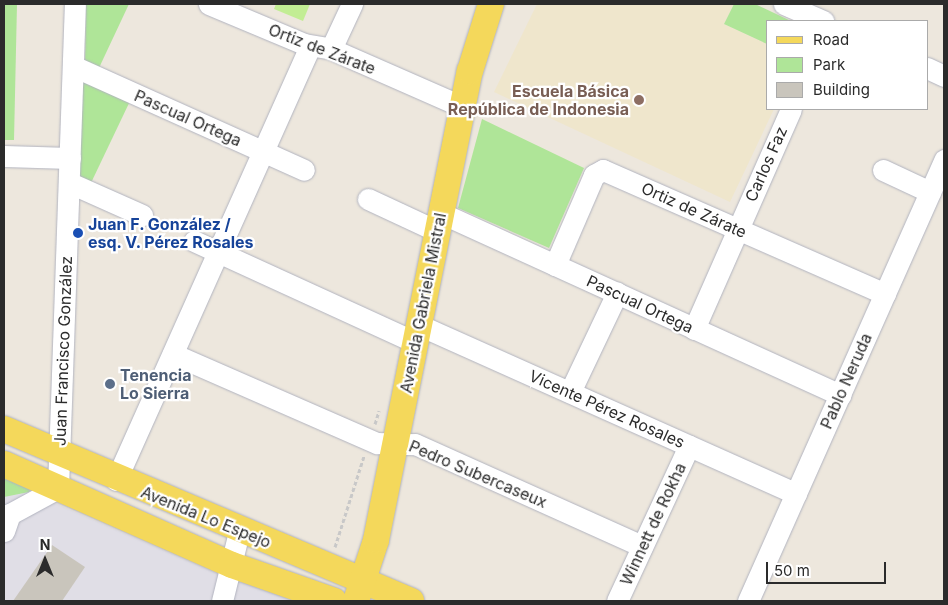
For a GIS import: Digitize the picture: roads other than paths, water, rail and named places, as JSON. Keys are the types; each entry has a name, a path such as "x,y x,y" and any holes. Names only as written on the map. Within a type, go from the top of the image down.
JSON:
{"main road":[{"name":"Avenida Gabriela Mistral","path":"360,590 376,540 463,107 491,4"},
{"name":"Avenida Lo Espejo","path":"4,429 116,480 239,532 360,590 411,601"},
{"name":"Avenida Lo Espejo","path":"4,464 232,565 334,601"}],"street":[{"name":"Juan Francisco González","path":"58,488 75,4"},
{"name":"Ortiz de Zárate","path":"209,4 233,9 310,46 331,49 463,107"},
{"path":"331,49 352,4"},
{"path":"784,4 821,20"},
{"path":"116,480 265,153 310,46"},
{"name":"Pascual Ortega","path":"73,66 304,170"},
{"path":"928,68 944,76"},
{"name":"Carlos Faz","path":"694,329 791,110"},
{"path":"4,156 70,158"},
{"name":"Pablo Neruda","path":"748,601 944,160"},
{"name":"Ortiz de Zárate","path":"555,265 594,175 603,170 885,294"},
{"path":"883,170 930,192"},
{"path":"70,183 142,215"},
{"name":"Pascual Ortega","path":"368,199 439,222 555,265 840,396"},
{"name":"Vicente Pérez Rosales","path":"194,241 417,333 570,392 796,494"},
{"path":"570,392 617,293"},
{"name":"Pedro Subercaseux","path":"174,354 377,443 415,444 642,546"},
{"name":"Winnett de Rokha","path":"617,601 689,446"},
{"path":"4,530 10,514 58,488"},
{"path":"222,601 239,532"}],"place":[{"name":"Escuela Básica República de Indonesia","path":"639,100"},
{"name":"Juan F. González / esq. V. Pérez Rosales","path":"78,233"},
{"name":"Tenencia Lo Sierra","path":"110,384"}]}
